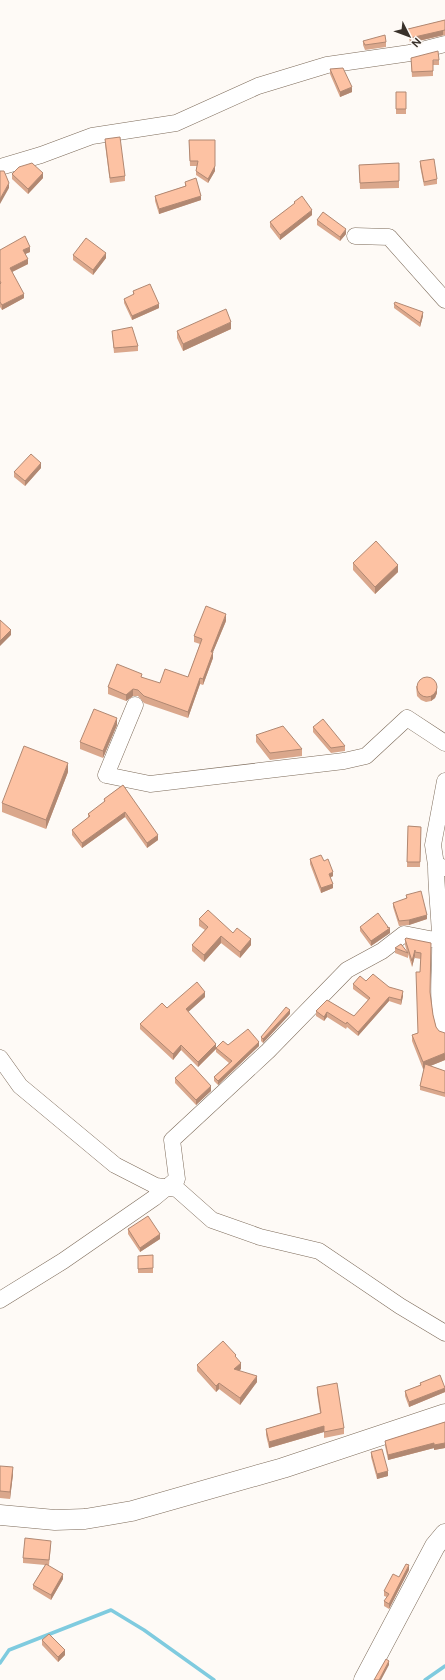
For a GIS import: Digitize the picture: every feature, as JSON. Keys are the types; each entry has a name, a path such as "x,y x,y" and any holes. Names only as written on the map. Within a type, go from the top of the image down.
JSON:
{"main road":[{"path":"0,1515 55,1520 85,1519 132,1511 283,1468 445,1414"},
{"path":"364,1680 435,1546 445,1534"}],"street":[{"path":"0,167 41,155 92,136 176,123 258,86 327,65 410,53 445,44"},
{"path":"355,236 389,237 445,300"},
{"path":"135,705 106,775 150,784 344,761 366,756 407,718 445,743"},
{"path":"445,781 433,845 441,867 436,895 440,941 440,1017 445,1030"},
{"path":"0,1300 63,1261 154,1198 177,1179 172,1140 268,1051 347,970 382,951 404,934 440,941"},
{"path":"0,1058 20,1086 115,1165 156,1186 177,1190 212,1220 260,1238 319,1251 400,1306 445,1332"}],"building":[{"path":"445,20 445,30 410,38 408,29"},
{"path":"385,35 386,42 365,45 363,41"},
{"path":"438,51 439,60 433,60 433,71 412,72 411,58"},
{"path":"343,68 352,87 340,92 330,69"},
{"path":"396,92 406,92 406,109 396,109"},
{"path":"120,137 125,176 110,178 105,139"},
{"path":"189,140 215,140 215,166 208,179 196,171 198,161 190,161"},
{"path":"434,159 437,179 424,182 420,161"},
{"path":"32,163 43,173 28,189 12,174 19,167"},
{"path":"399,163 399,181 360,183 359,165"},
{"path":"0,171 4,171 9,183 0,199"},
{"path":"196,178 201,196 159,209 155,196 186,186 185,182"},
{"path":"302,196 312,210 280,235 270,222"},
{"path":"323,212 346,229 340,237 317,220"},
{"path":"25,236 30,247 23,250 28,259 10,268 24,294 2,305 0,302 0,250"},
{"path":"86,238 106,253 93,270 73,255"},
{"path":"150,284 159,304 132,316 124,299 134,294 133,291"},
{"path":"395,302 423,312 420,323 394,304"},
{"path":"226,309 231,322 183,344 177,331"},
{"path":"132,327 138,346 114,348 112,331"},
{"path":"31,454 41,463 25,481 14,472"},
{"path":"376,541 398,565 375,587 353,563"},
{"path":"206,606 226,614 211,652 213,652 203,679 200,678 188,712 144,696 138,690 133,689 126,695 108,687 117,664 142,674 141,677 160,683 165,669 188,677 202,639 194,636"},
{"path":"0,620 11,630 0,641"},
{"path":"427,677 434,680 437,687 434,694 427,697 420,694 417,687 420,680"},
{"path":"94,709 117,718 103,751 80,742"},
{"path":"323,719 345,746 331,748 313,727"},
{"path":"283,726 302,749 270,753 256,735"},
{"path":"24,746 68,763 46,820 2,803"},
{"path":"123,785 158,835 147,843 125,812 82,843 72,830 90,816 88,814 105,801 104,799"},
{"path":"408,826 421,827 420,862 407,862"},
{"path":"321,855 324,861 328,859 333,872 329,874 333,884 321,888 310,859"},
{"path":"421,891 427,915 399,921 393,903 407,898 406,895"},
{"path":"208,910 233,933 237,928 251,939 240,952 221,936 204,955 192,945 208,927 199,919"},
{"path":"378,913 387,927 390,928 371,941 360,927"},
{"path":"405,939 431,943 430,992 433,1015 436,1027 439,1031 445,1033 445,1053 423,1062 412,1035 418,1033 416,972 420,972 421,953 415,952 415,950 412,961"},
{"path":"401,944 408,953 395,948"},
{"path":"373,974 389,987 403,991 401,1000 389,997 358,1032 347,1022 346,1024 327,1012 324,1017 316,1011 327,1000 354,1016 370,998 353,984 360,976 366,981"},
{"path":"197,982 205,992 186,1009 216,1044 198,1062 181,1045 173,1054 140,1024 162,1003 167,1008"},
{"path":"286,1007 290,1010 263,1039 261,1037"},
{"path":"248,1029 259,1042 218,1081 214,1077 232,1061 216,1048 223,1041 228,1045"},
{"path":"191,1064 211,1086 196,1100 175,1078"},
{"path":"425,1064 445,1071 445,1093 420,1086"},
{"path":"148,1216 160,1234 140,1248 128,1229"},
{"path":"153,1255 153,1268 138,1269 138,1256"},
{"path":"223,1341 241,1363 234,1369 257,1376 240,1398 219,1383 216,1386 197,1365"},
{"path":"440,1375 445,1388 409,1402 405,1391"},
{"path":"337,1383 344,1428 324,1432 324,1426 269,1442 266,1429 321,1413 317,1387"},
{"path":"445,1422 445,1443 434,1445 434,1443 388,1455 385,1441"},
{"path":"382,1449 388,1471 377,1474 371,1452"},
{"path":"0,1466 13,1467 10,1492 0,1491"},
{"path":"25,1538 51,1541 49,1560 23,1558"},
{"path":"46,1564 63,1574 51,1595 33,1585"},
{"path":"406,1564 409,1565 389,1604 384,1601 389,1594 384,1591 393,1574 399,1577"},
{"path":"49,1634 65,1650 58,1657 42,1640"},
{"path":"386,1659 389,1661 379,1680 374,1680"}],"waterway":[{"path":"0,1663 9,1650 111,1610 144,1630 214,1680"},
{"path":"425,1680 445,1666"}]}
